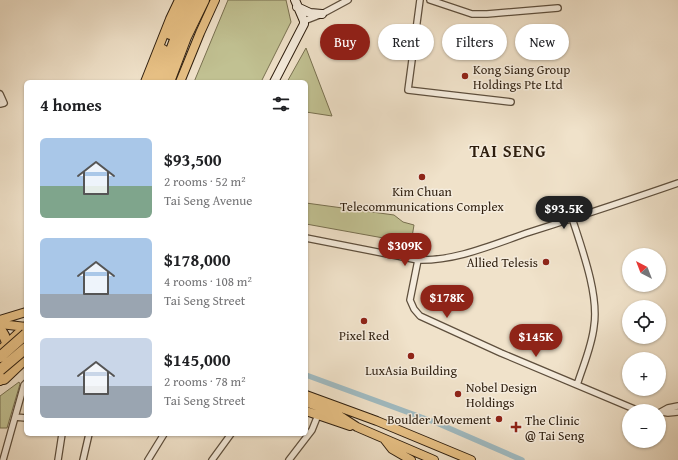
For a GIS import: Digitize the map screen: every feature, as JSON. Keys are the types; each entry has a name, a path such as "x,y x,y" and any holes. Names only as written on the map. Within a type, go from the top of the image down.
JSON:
{"highway":[{"path":"152,80 185,0"},
{"path":"160,80 178,32 194,0"},
{"path":"170,80 186,37 204,0"},
{"path":"0,329 4,342 2,354 6,369 0,382"},
{"path":"2,354 24,331"},
{"path":"0,370 24,350"},
{"path":"0,382 24,360"},
{"path":"0,382 15,373 24,371"}],"main road":[{"path":"146,80 179,0"},
{"path":"181,80 215,0"},
{"path":"296,3 310,13 322,14"},
{"path":"275,80 301,31 304,21 296,3"},
{"path":"0,320 24,313"},
{"path":"0,324 24,329"},
{"path":"0,335 4,342 24,330"},
{"path":"2,354 24,354"},
{"path":"308,396 377,421 472,460"},
{"path":"308,397 357,427 434,460"},
{"path":"308,412 357,427"},
{"path":"384,439 392,449 411,460"}],"street":[{"path":"304,21 322,14 348,0"},
{"path":"420,0 408,90 511,102"},
{"path":"430,0 472,14 558,8"},
{"path":"0,94 4,103 0,104"},
{"path":"308,238 418,260 449,258 678,183"},
{"path":"572,218 590,278 595,314 595,326 576,385"},
{"path":"418,260 410,300 414,309 420,316 453,332 622,404"},
{"path":"3,460 24,385"},
{"path":"666,409 678,406"},
{"path":"666,414 678,412"},
{"path":"308,435 312,430 318,415"},
{"path":"15,417 24,418"},
{"path":"58,460 62,436"},
{"path":"83,460 89,436"},
{"path":"148,460 163,436"},
{"path":"212,460 230,436"},
{"path":"289,460 307,436"}],"green space":[{"path":"228,0 286,0 291,22 262,80 195,80"},
{"path":"306,48 332,116 308,112 308,80 288,80"},
{"path":"308,203 394,215 403,222 414,225 411,243 308,224"},
{"path":"19,382 20,384 7,428 0,428 0,396"}],"waterway":[{"path":"308,376 437,423 522,460"}],"place":[{"name":"Kong Siang Group Holdings Pte Ltd","path":"465,76"},
{"name":"Kim Chuan Telecommunications Complex","path":"422,177"},
{"name":"Allied Telesis","path":"546,262"},
{"name":"Pixel Red","path":"364,321"},
{"name":"LuxAsia Building","path":"411,356"},
{"name":"Nobel Design Holdings","path":"458,394"},
{"name":"Boulder Movement","path":"499,419"},
{"name":"The Clinic @ Tai Seng","path":"516,427"}],"district":[{"name":"TAI SENG","path":"508,150"}]}
